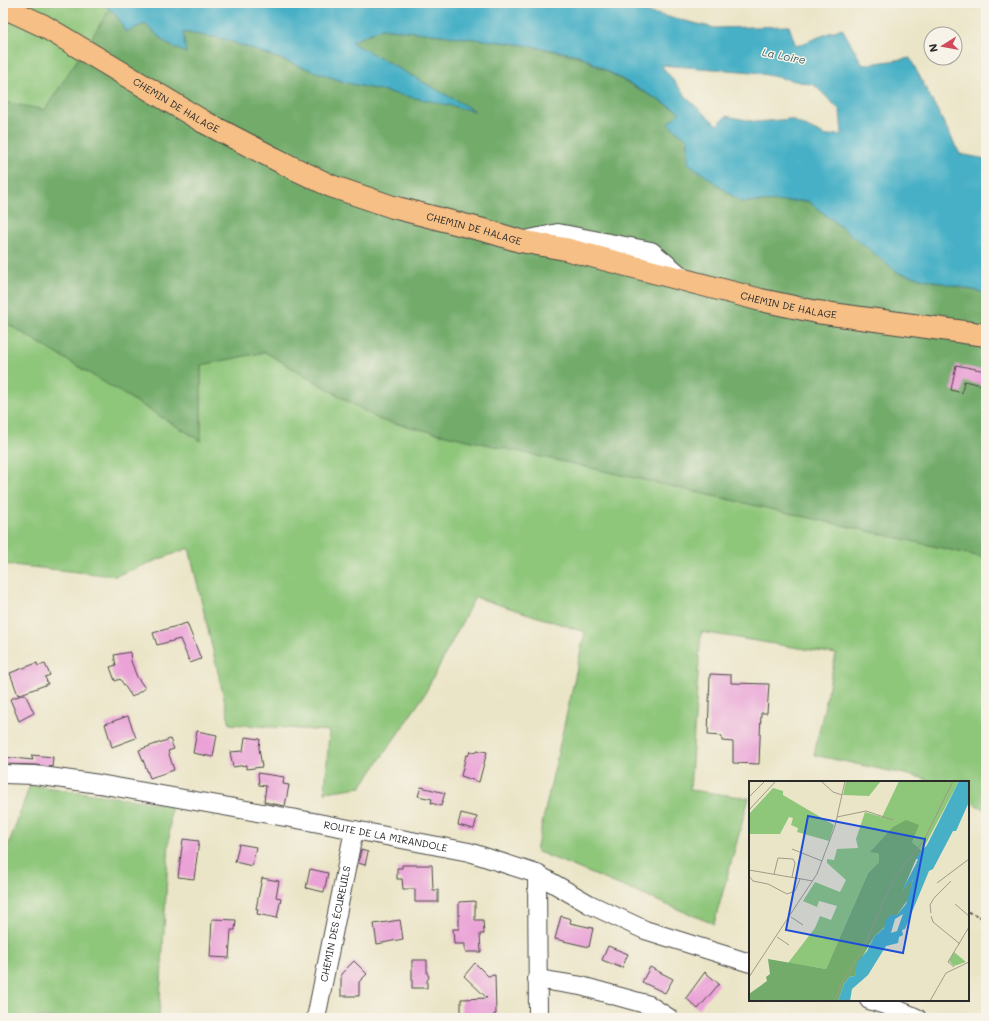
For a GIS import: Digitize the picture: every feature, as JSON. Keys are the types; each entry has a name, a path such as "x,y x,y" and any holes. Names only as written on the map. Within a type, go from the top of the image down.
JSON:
{"main road":[{"name":"CHEMIN DE HALAGE","path":"3,8 42,25 204,122 285,164 331,186 393,207 520,241 565,249 687,281 817,312 986,335"}],"street":[{"name":"ROUTE DE LA MIRANDOLE","path":"3,774 35,775 99,784 469,852 537,874 589,904 644,930 749,963"},
{"name":"CHEMIN DES ÉCUREUILS","path":"316,1018 354,830"},
{"path":"537,874 538,1018"},
{"path":"538,979 581,986 649,1005 669,1018"},
{"path":"872,1001 894,1008 917,1018"}],"path":[{"path":"969,912 986,919"}],"green space":[{"path":"3,3 101,3 110,9 45,110 3,102"},
{"path":"110,9 119,17 125,31 145,24 166,43 186,53 182,32 224,39 347,83 473,110 351,42 382,28 518,44 579,56 680,112 688,139 689,163 741,202 808,201 899,273 986,293 986,558 380,420 265,352 201,365 201,441 3,321 3,102 45,110"},
{"path":"3,321 201,441 201,365 265,352 380,420 986,558 986,810 969,802 969,781 928,781 923,778 814,755 836,654 701,632 690,790 749,798 714,924 536,851 585,632 475,597 423,697 361,787 325,792 329,731 230,724 189,548 115,576 3,564"},
{"path":"30,785 171,805 159,1018 3,1018 3,860"}],"water":[{"name":"La Loire","path":"101,3 618,3 622,6 715,28 789,26 796,46 842,28 863,65 910,58 960,154 986,159 986,293 899,273 808,201 741,202 688,163 688,139 668,124 680,112 579,55 518,44 382,28 351,42 475,111 347,83 224,39 183,32 186,53 166,43 145,24 125,32 116,15","holes":["661,65 753,72 814,85 840,110 842,134 826,136 790,119 757,122 726,116 717,125 690,101"]}],"building":[{"path":"956,365 986,371 986,386 964,381 962,393 951,390"},
{"path":"187,623 201,659 190,663 180,639 157,645 153,633"},
{"path":"130,652 131,661 137,677 145,688 132,697 120,679 115,681 110,667 116,665 114,655"},
{"path":"37,663 38,666 45,664 50,675 45,677 48,684 18,695 10,673"},
{"path":"710,674 731,675 731,683 769,684 767,713 761,713 759,764 733,763 733,742 722,741 722,736 708,735"},
{"path":"25,694 34,713 19,721 10,699"},
{"path":"128,716 136,738 112,747 105,724"},
{"path":"197,731 217,735 213,757 193,753"},
{"path":"245,737 260,739 259,748 262,767 246,769 246,765 233,767 230,752 243,751"},
{"path":"170,739 174,749 168,751 174,770 150,778 139,750"},
{"path":"477,750 487,752 479,782 461,776 466,755 468,756 470,751 476,753"},
{"path":"31,755 53,757 52,767 3,764 3,757 33,760"},
{"path":"258,773 284,777 283,784 289,785 285,806 264,802 266,786 259,785"},
{"path":"421,787 445,793 441,806 431,803 432,799 418,796"},
{"path":"461,813 477,817 474,829 458,825"},
{"path":"183,839 199,841 194,879 178,877"},
{"path":"239,844 256,847 252,866 235,862"},
{"path":"361,850 368,852 365,865 358,863"},
{"path":"402,865 432,865 433,890 438,890 438,902 415,902 415,889 403,889 402,879 397,879 397,868 402,868"},
{"path":"310,869 328,873 324,892 306,888"},
{"path":"262,878 279,881 276,897 281,898 277,918 257,914 258,909 256,909"},
{"path":"475,901 475,920 483,920 484,934 480,934 481,952 465,952 465,944 454,944 453,929 459,929 459,902"},
{"path":"561,916 571,919 570,923 593,928 589,947 555,939"},
{"path":"212,919 236,920 235,930 231,930 229,958 210,957"},
{"path":"400,920 403,939 377,944 374,924"},
{"path":"608,946 628,954 622,968 602,960"},
{"path":"412,960 427,960 427,973 429,977 427,981 427,988 412,988"},
{"path":"354,961 367,974 359,982 359,996 341,996 341,974"},
{"path":"475,963 488,976 495,975 496,1014 494,1014 494,1018 461,1016 461,999 487,998 464,976"},
{"path":"650,967 673,979 665,993 642,982"},
{"path":"705,972 719,984 698,1009 686,998"}]}
